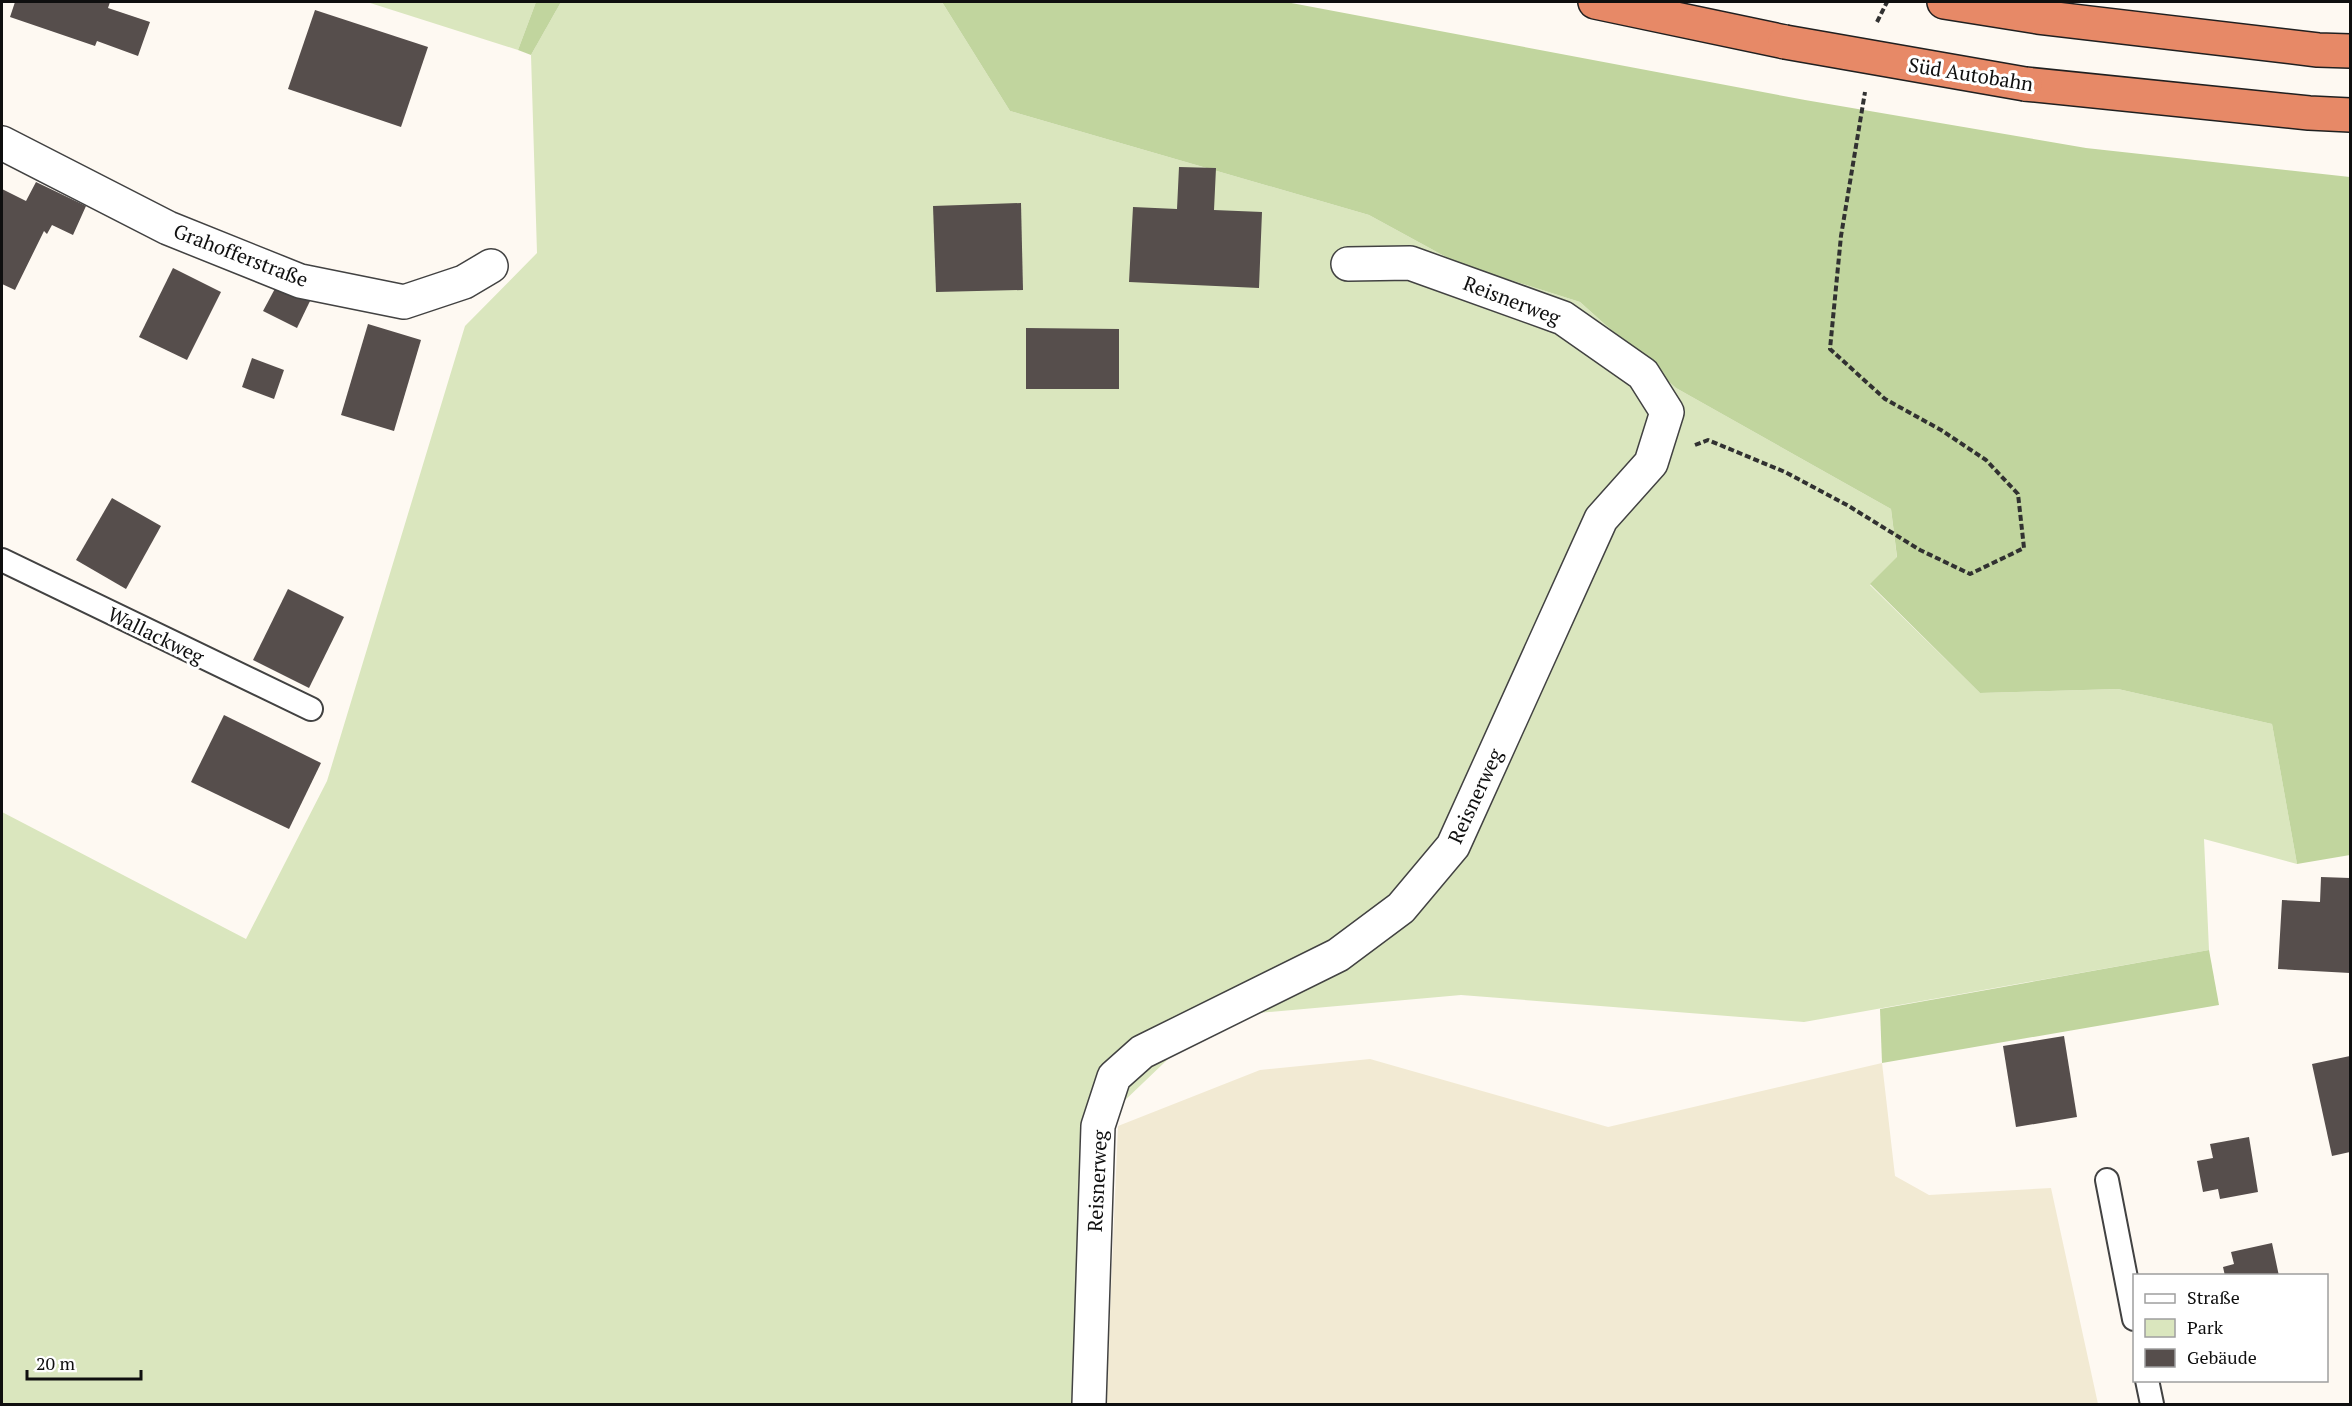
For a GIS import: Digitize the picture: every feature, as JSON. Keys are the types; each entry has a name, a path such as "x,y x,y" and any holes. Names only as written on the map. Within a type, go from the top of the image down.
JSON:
{"highway":[{"name":"Süd Autobahn","path":"1595,2 1785,42 2025,84 2309,113 2350,115"},
{"path":"1944,2 2038,17 2318,50 2350,51"}],"street":[{"name":"Grahofferstraße","path":"2,143 168,228 300,281 404,302 464,282 491,266"},
{"name":"Reisnerweg","path":"1089,1404 1098,1126 1114,1077 1142,1052 1338,955 1401,908 1453,846 1601,519 1652,463 1667,412 1643,374 1563,318 1410,263 1348,264"}],"lane":[{"name":"Wallackweg","path":"2,560 310,709"},
{"path":"2107,1180 2133,1314"},
{"path":"2147,1382 2152,1404"}],"path":[{"path":"1875,27 1887,2"},
{"path":"1652,463 1708,440 1785,472 1847,505 1920,550 1971,574 2024,548 2018,494 1986,460 1941,430 1885,399 1830,349 1841,236 1866,85"}],"shaded area":[{"path":"1370,1059 1608,1127 1882,1063 1895,1176 1929,1195 2051,1188 2098,1404 1106,1404 1118,1126 1260,1070"}],"green space":[{"path":"367,2 536,2 518,50"},
{"path":"536,2 561,2 531,55 518,50"},
{"path":"561,2 942,2 1010,111 1369,215 1457,263 1580,302 1676,388 1891,509 1897,558 1870,585 1980,693 2118,689 2272,724 2297,864 2204,839 2209,950 1804,1022 1461,995 1212,1017 1098,1126 1095,1404 2,1404 2,812 246,939 327,781 465,326 537,253 531,55"},
{"path":"942,2 1286,2 1805,100 2086,148 2350,177 2350,855 2297,864 2272,724 2118,689 1980,693 1870,584 1897,557 1891,509 1676,388 1580,302 1457,263 1369,215 1010,111"},
{"path":"2209,950 2219,1005 1882,1063 1880,1009"}],"building":[{"path":"15,2 110,2 108,8 150,22 138,56 97,41 95,46 10,17"},
{"path":"315,10 428,47 401,127 288,89"},
{"path":"1179,167 1216,168 1214,210 1262,212 1259,288 1129,282 1133,207 1177,209"},
{"path":"36,182 86,206 73,235 52,225 47,234 44,231 15,290 2,284 2,189 26,201"},
{"path":"1021,203 1023,290 936,292 933,206"},
{"path":"173,268 221,292 187,360 139,337"},
{"path":"278,283 311,299 297,328 263,311"},
{"path":"368,324 421,340 394,431 341,415"},
{"path":"1026,328 1119,329 1119,389 1026,389"},
{"path":"252,358 284,370 274,399 242,387"},
{"path":"112,498 161,526 126,589 76,560"},
{"path":"288,589 344,617 309,688 253,660"},
{"path":"224,715 321,763 289,829 191,782"},
{"path":"2321,877 2350,878 2350,973 2278,969 2282,900 2320,902"},
{"path":"2064,1036 2077,1117 2016,1127 2003,1046"},
{"path":"2350,1056 2350,1152 2332,1156 2312,1064"},
{"path":"2249,1137 2258,1192 2220,1199 2218,1189 2203,1192 2197,1161 2213,1158 2210,1144"},
{"path":"2272,1243 2279,1274 2225,1274 2223,1267 2234,1264 2231,1252"}]}
